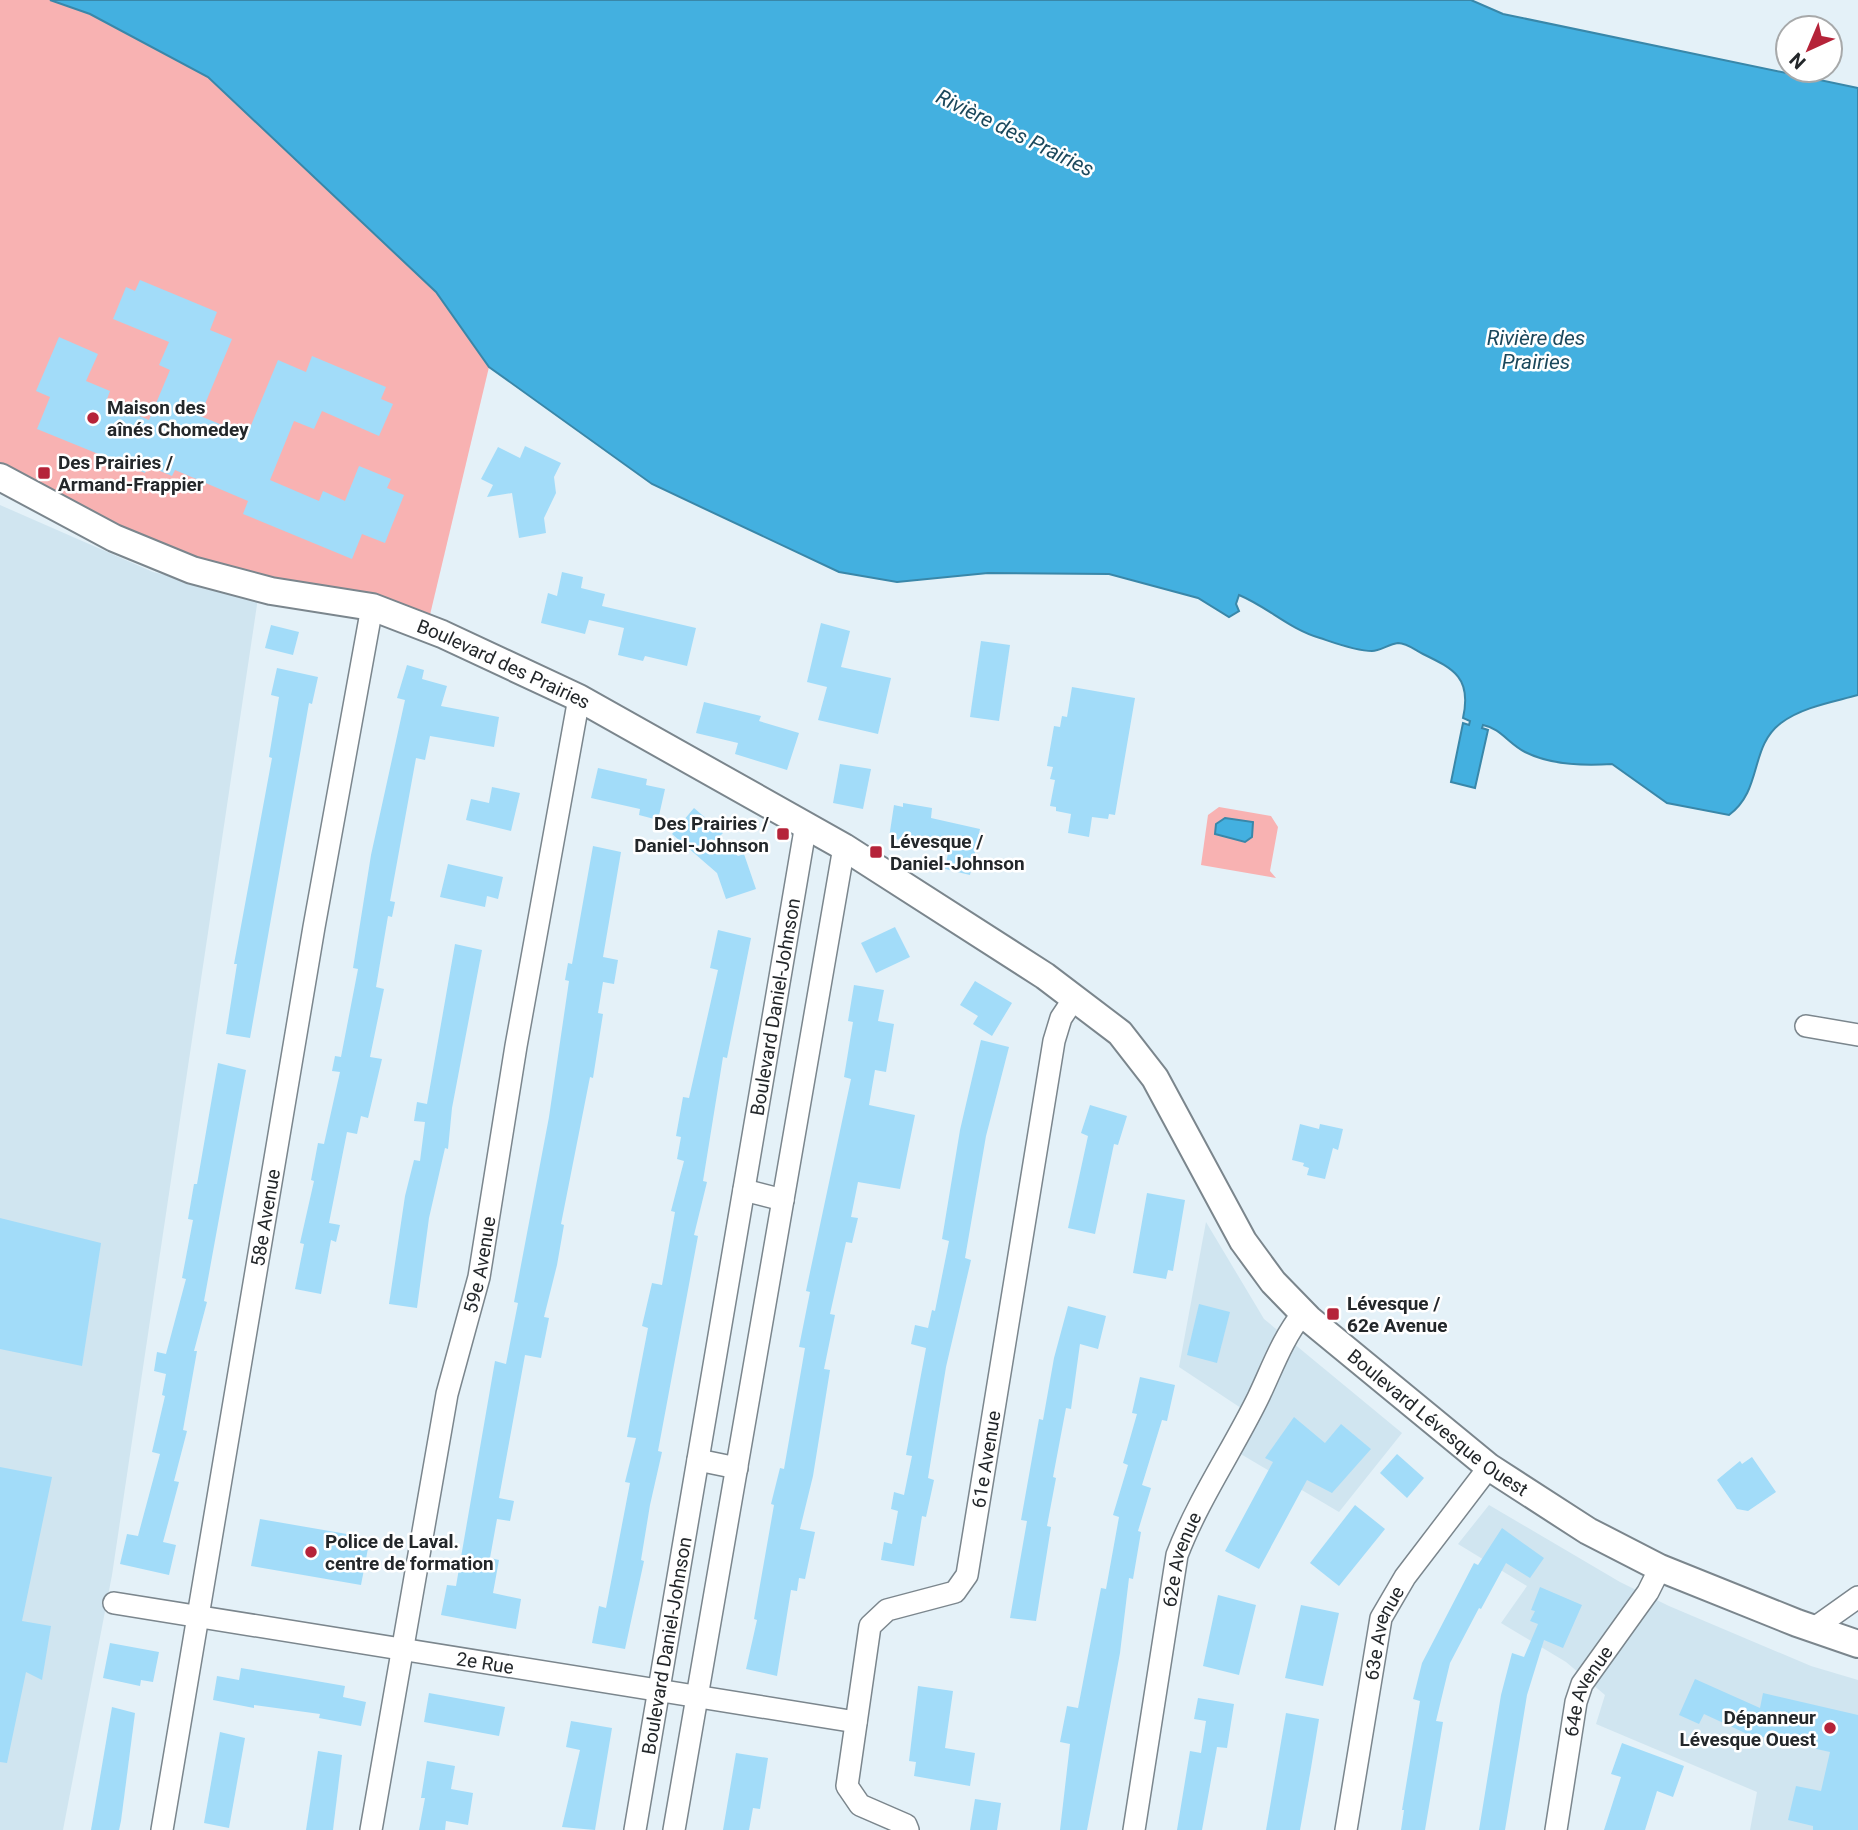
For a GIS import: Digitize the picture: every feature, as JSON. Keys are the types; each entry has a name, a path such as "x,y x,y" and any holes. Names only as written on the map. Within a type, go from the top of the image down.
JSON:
{"street":[{"name":"Boulevard des Prairies","path":"0,477 114,538 192,570 271,591 372,607 442,634 579,698 806,824 974,931"},
{"name":"58e Avenue","path":"162,1830 314,927 372,607"},
{"name":"59e Avenue","path":"371,1830 447,1394 479,1278 516,1046 579,698"},
{"name":"Boulevard Daniel-Johnson","path":"635,1830 806,824"},
{"name":"Boulevard Daniel-Johnson","path":"674,1830 844,847"},
{"name":"Boulevard Lévesque Ouest","path":"974,931 1075,997 1119,1033 1143,1061 1166,1097 1243,1241 1273,1282 1303,1313 1489,1466 1588,1531 1660,1568 1813,1629 1858,1644"},
{"name":"61e Avenue","path":"908,1830 906,1825 860,1805 847,1786 870,1626 887,1610 955,1592 967,1575 1054,1041 1061,1018 1075,997"},
{"path":"1806,1026 1858,1035"},
{"path":"744,1190 783,1200"},
{"name":"62e Avenue","path":"1134,1830 1178,1555 1187,1529 1258,1398 1284,1339 1303,1313"},
{"path":"698,1460 737,1468"},
{"name":"63e Avenue","path":"1346,1830 1381,1618 1405,1577 1489,1466"},
{"name":"64e Avenue","path":"1556,1830 1576,1702 1582,1684 1648,1592 1660,1568"},
{"path":"1813,1629 1858,1597"},
{"name":"2e Rue","path":"114,1603 856,1722"}],"shaded area":[{"path":"0,0 50,0 90,14 208,77 436,292 489,367 429,619 271,591 0,477"},
{"path":"0,505 153,572 258,598 112,1575 63,1830 0,1830"},
{"path":"1219,807 1271,816 1278,827 1270,871 1276,878 1201,865 1208,815"},
{"path":"1206,1222 1264,1319 1402,1433 1339,1512 1239,1453 1253,1416 1179,1367"},
{"path":"1489,1505 1620,1582 1669,1606 1811,1666 1858,1680 1858,1830 1750,1830 1757,1792 1596,1724 1605,1695 1566,1662 1501,1623 1527,1586 1458,1544"}],"water":[{"name":"Rivière des Prairies","path":"50,0 1471,0 1503,14 1774,70 1774,84 1839,84 1858,88 1858,695 1808,709 1781,723 1764,744 1747,793 1740,805 1729,815 1667,803 1612,764 1568,764 1535,756 1519,749 1494,729 1483,725 1482,728 1488,730 1475,788 1451,782 1463,723 1469,725 1470,721 1463,718 1465,693 1462,684 1452,670 1405,644 1398,643 1372,651 1352,648 1298,629 1239,595 1236,604 1239,611 1229,617 1198,598 1109,574 988,573 897,582 839,572 652,484 489,367 436,292 208,77 90,14"},
{"path":"1225,818 1253,822 1252,837 1245,842 1215,834 1216,824"}],"building":[{"name":"Maison des aînés Chomedey","path":"140,280 217,312 210,330 232,339 200,416 247,435 278,360 306,372 312,356 386,387 381,399 393,404 379,436 322,411 314,429 294,421 270,480 319,501 323,491 345,501 359,466 391,479 387,488 404,495 385,543 362,534 352,559 243,514 248,501 175,470 172,476 148,466 145,473 37,429 50,397 36,391 59,337 98,354 86,381 110,391 106,402 149,420 170,370 159,365 169,342 113,319 126,287 135,291"},
{"path":"525,446 561,463 554,477 556,493 544,518 546,533 519,538 512,493 487,497 493,485 481,479 498,447 520,458"},
{"path":"562,572 583,577 581,588 605,594 602,606 696,628 687,666 645,656 643,661 618,655 624,628 589,620 585,634 541,623 548,593 557,596"},
{"path":"821,623 850,631 841,667 891,678 878,734 818,720 827,687 807,682"},
{"path":"271,625 299,632 293,655 265,648"},
{"path":"981,641 1010,645 999,721 970,717"},
{"path":"407,665 424,670 422,679 447,686 441,706 499,717 494,747 430,736 425,760 416,758 390,901 395,902 392,917 388,916 376,987 384,989 370,1057 382,1059 368,1118 361,1116 357,1134 347,1132 329,1223 340,1225 336,1242 331,1240 321,1294 295,1289 304,1244 300,1243 314,1181 311,1180 318,1143 324,1144 340,1072 332,1071 335,1056 341,1057 358,969 353,968 371,855 405,700 397,698"},
{"path":"277,668 318,677 312,704 309,703 250,1038 226,1034 237,964 234,964 272,758 269,757 279,697 271,695"},
{"path":"1072,687 1135,698 1115,815 1109,814 1108,819 1092,817 1089,837 1068,833 1071,814 1056,811 1056,807 1050,806 1055,780 1050,779 1053,767 1047,766 1054,726 1060,727 1062,716 1067,717"},
{"path":"704,702 761,716 759,721 799,733 787,770 735,754 738,743 696,733"},
{"path":"840,764 871,769 863,809 833,803"},
{"path":"598,768 647,779 646,785 665,789 658,820 639,815 640,809 591,798"},
{"path":"492,787 520,793 511,831 466,820 471,799 489,803"},
{"path":"903,803 932,808 931,818 980,829 970,875 945,869 949,848 889,838 894,805 903,807"},
{"path":"694,808 723,833 718,838 738,856 744,854 756,889 726,899 717,873 672,834"},
{"path":"593,846 621,852 603,957 618,960 614,984 603,982 598,1013 603,1014 593,1078 590,1077 561,1224 564,1225 544,1317 549,1318 541,1358 525,1355 499,1498 514,1501 510,1521 497,1519 490,1558 499,1560 493,1593 521,1599 516,1629 441,1615 447,1585 456,1586 495,1361 506,1364 518,1303 514,1302 549,1117 569,981 565,980 568,963 572,964"},
{"path":"448,864 503,877 498,899 487,896 485,907 440,897"},
{"path":"895,927 910,957 876,973 861,943"},
{"path":"718,930 751,938 727,1058 723,1057 703,1181 707,1182 694,1235 698,1236 658,1451 662,1452 650,1505 641,1560 644,1561 625,1649 592,1643 599,1606 606,1608 630,1483 625,1482 636,1438 627,1437 648,1328 642,1326 652,1283 662,1285 675,1212 671,1211 684,1161 677,1159 681,1137 676,1136 683,1097 689,1098 718,970 710,968"},
{"path":"455,944 482,950 452,1108 448,1149 445,1148 429,1218 417,1308 389,1304 405,1196 414,1160 420,1161 425,1122 414,1121 417,1102 427,1104"},
{"path":"975,981 1012,1003 992,1036 973,1024 978,1016 960,1005"},
{"path":"854,985 884,990 878,1021 894,1024 886,1072 875,1070 869,1105 915,1115 900,1189 858,1182 851,1217 858,1218 852,1243 846,1242 830,1314 835,1315 824,1369 830,1370 813,1476 800,1529 815,1532 805,1579 799,1578 797,1591 791,1590 777,1676 746,1669 757,1620 754,1619 774,1505 771,1504 780,1468 784,1469 805,1348 799,1347 810,1292 806,1291 851,1079 844,1077 853,1022 848,1021"},
{"path":"981,1040 1009,1047 986,1136 965,1258 971,1260 946,1367 928,1478 934,1480 926,1517 922,1516 914,1566 881,1560 884,1542 892,1544 898,1511 891,1509 894,1492 904,1495 912,1456 906,1455 926,1348 911,1344 915,1325 928,1328 932,1310 935,1311 949,1241 942,1239 960,1130"},
{"path":"218,1063 246,1070 204,1301 207,1302 194,1351 197,1351 183,1430 187,1431 174,1481 179,1482 163,1542 176,1545 169,1575 120,1564 127,1534 138,1536 160,1454 152,1452 165,1396 162,1395 166,1374 154,1371 157,1352 166,1354 186,1279 182,1278 193,1220 188,1219 194,1184 197,1184"},
{"path":"1090,1105 1127,1116 1118,1145 1114,1144 1095,1234 1068,1228 1088,1136 1081,1133"},
{"path":"1300,1124 1319,1129 1320,1124 1343,1129 1338,1150 1333,1148 1325,1179 1307,1175 1309,1168 1303,1166 1304,1163 1292,1160"},
{"path":"1147,1193 1185,1200 1173,1271 1168,1270 1166,1279 1133,1273"},
{"path":"0,1218 101,1243 82,1366 0,1349"},
{"path":"1199,1304 1230,1312 1217,1363 1187,1355"},
{"path":"1068,1306 1106,1316 1098,1349 1080,1344 1071,1409 1066,1408 1053,1477 1056,1478 1047,1526 1051,1527 1036,1621 1010,1618 1027,1521 1021,1520 1039,1419 1043,1420 1054,1358"},
{"path":"1140,1377 1175,1385 1167,1421 1162,1420 1142,1485 1151,1488 1138,1531 1141,1532 1133,1579 1129,1578 1120,1653 1087,1830 1060,1830 1070,1744 1060,1742 1067,1706 1078,1708 1101,1588 1106,1589 1119,1517 1113,1515 1128,1465 1123,1463 1137,1414 1132,1413"},
{"path":"1294,1417 1325,1443 1341,1424 1371,1449 1332,1493 1307,1480 1259,1569 1225,1551 1273,1462 1265,1458"},
{"path":"1397,1454 1424,1478 1407,1498 1380,1473"},
{"path":"1752,1457 1776,1492 1748,1511 1737,1509 1717,1480 1740,1461 1742,1464"},
{"path":"0,1467 52,1477 22,1621 51,1626 42,1680 26,1672 7,1763 0,1762"},
{"path":"1355,1505 1385,1529 1339,1586 1310,1563"},
{"name":"Police de Laval. centre de formation","path":"260,1519 370,1538 361,1585 251,1566"},
{"path":"1502,1528 1544,1558 1530,1578 1506,1563 1450,1663 1436,1721 1443,1722 1425,1830 1401,1830 1420,1701 1413,1699 1422,1663 1474,1563 1478,1565"},
{"path":"1540,1587 1582,1605 1563,1648 1544,1640 1527,1695 1505,1830 1479,1830 1501,1695 1512,1653 1524,1657 1538,1624 1530,1621 1535,1611 1531,1610"},
{"path":"1218,1595 1256,1605 1239,1675 1203,1666"},
{"path":"1301,1605 1339,1613 1323,1686 1285,1678"},
{"path":"110,1643 159,1652 153,1682 141,1680 140,1686 103,1678"},
{"path":"241,1668 345,1686 343,1697 366,1702 361,1726 319,1718 320,1714 254,1705 254,1708 213,1700 217,1676 239,1680"},
{"path":"1695,1679 1760,1708 1763,1693 1858,1715 1858,1830 1813,1830 1813,1826 1788,1820 1796,1786 1821,1791 1830,1752 1745,1733 1704,1714 1699,1724 1679,1715"},
{"path":"918,1686 953,1691 945,1748 975,1753 970,1786 914,1776 916,1762 909,1761"},
{"path":"429,1693 505,1707 499,1736 424,1722"},
{"path":"1198,1698 1234,1704 1227,1748 1217,1747 1202,1830 1177,1830 1190,1751 1201,1753 1206,1721 1194,1719"},
{"path":"112,1707 135,1713 121,1821 119,1830 91,1830"},
{"path":"1286,1713 1319,1719 1311,1768 1300,1830 1266,1830"},
{"path":"571,1721 612,1728 595,1830 562,1827 580,1750 566,1747"},
{"path":"220,1732 245,1738 229,1828 204,1823"},
{"path":"1622,1743 1684,1766 1673,1797 1657,1791 1645,1830 1604,1830 1621,1777 1611,1774"},
{"path":"318,1751 342,1755 333,1830 306,1830"},
{"path":"736,1753 768,1758 760,1809 753,1808 749,1830 723,1830"},
{"path":"427,1761 455,1766 451,1789 473,1793 468,1825 446,1821 445,1830 419,1830 425,1798 421,1798"},
{"path":"975,1799 1001,1803 997,1830 970,1830"}],"place":[{"name":"Maison des aînés Chomedey","path":"93,418"},
{"name":"Des Prairies / Armand-Frappier","path":"44,473"},
{"name":"Des Prairies / Daniel-Johnson","path":"783,834"},
{"name":"Lévesque / Daniel-Johnson","path":"876,852"},
{"name":"Lévesque / 62e Avenue","path":"1333,1314"},
{"name":"Police de Laval. centre de formation","path":"311,1552"},
{"name":"Dépanneur Lévesque Ouest","path":"1830,1728"}]}
